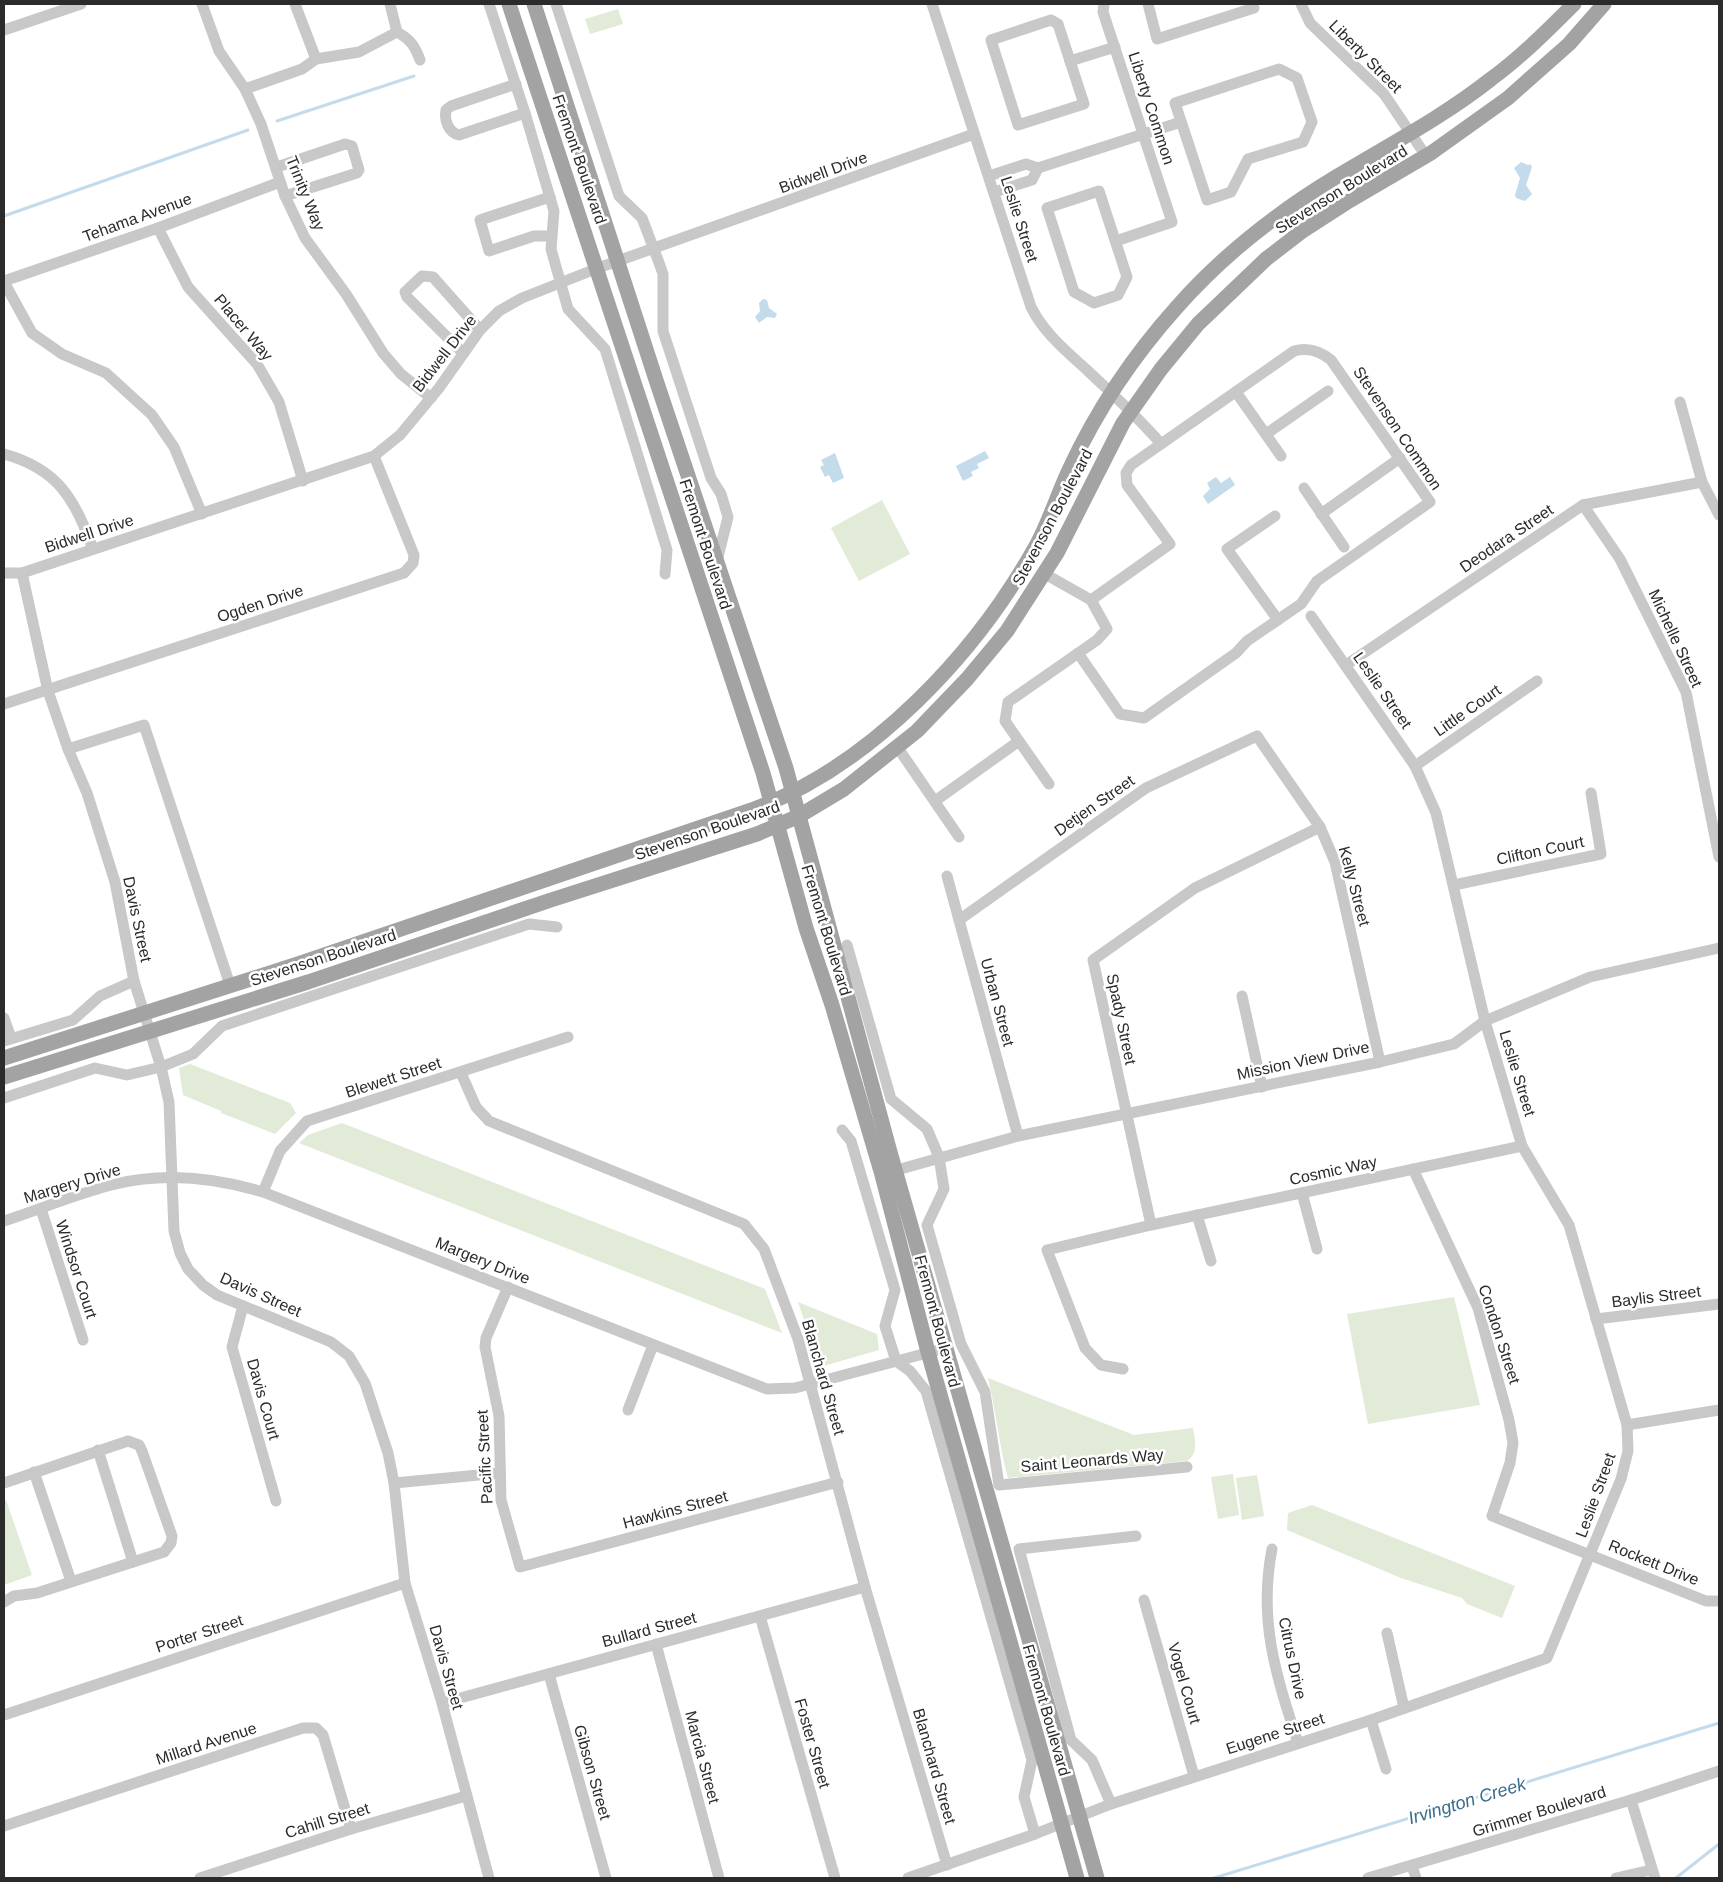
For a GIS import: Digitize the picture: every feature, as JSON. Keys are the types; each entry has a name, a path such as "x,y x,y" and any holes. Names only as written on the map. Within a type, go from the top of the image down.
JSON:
{"main road":[{"name":"Fremont Boulevard","path":"509,4 598,268 772,802 804,921 832,1005 882,1175 928,1352 1076,1878"},
{"name":"Fremont Boulevard","path":"534,4 793,792 856,1029 1097,1878"},
{"name":"Stevenson Boulevard","path":"4,1058 230,986 772,802 793,792 842,762 895,720 939,677 977,633 1032,552 1047,524 1070,468 1110,392 1178,305 1248,239 1286,210 1334,178 1411,134 1491,80 1544,34 1574,4"},
{"name":"Stevenson Boulevard","path":"4,1077 308,982 778,826 799,816 844,789 898,748 924,724 974,671 1007,631 1045,574 1107,450 1131,411 1198,324 1266,259 1301,232 1349,201 1426,156 1508,98 1569,44 1604,4"},
{"name":"Mission View Drive","path":"882,1175 897,1170"}],"street":[{"path":"4,30 81,4"},
{"name":"Trinity Way","path":"202,4 219,51 245,89 277,167 285,196 305,238 346,294 383,352 401,374 431,398"},
{"path":"295,4 316,59"},
{"path":"390,4 397,32 406,37 416,48 420,60"},
{"path":"489,4 516,84 554,211 551,249 568,309 605,349 668,550 665,574"},
{"name":"Fremont Boulevard","path":"556,4 619,196 642,218 663,274 663,330 712,481 722,496 728,517 717,561"},
{"name":"Leslie Street","path":"932,4 1031,307 1038,321 1053,339 1131,411"},
{"name":"Liberty Common","path":"1104,4 1103,12 1172,222 1116,241"},
{"path":"1148,4 1157,39 1254,8 1252,4"},
{"name":"Liberty Street","path":"1301,4 1310,23 1384,94 1426,156"},
{"path":"1051,20 1058,24 1070,61 1084,104 1018,126 991,40 1051,20"},
{"path":"245,89 302,69 316,59 359,52 397,32"},
{"path":"1070,61 1114,47"},
{"path":"1279,69 1297,78 1312,122 1302,142 1248,159 1231,192 1207,200 1181,122 1175,103 1279,69"},
{"path":"516,84 450,106 446,110 446,122 452,132 459,135 525,113"},
{"path":"989,176 1026,164 1038,168 1181,122"},
{"name":"Bidwell Drive","path":"4,573 22,572 303,481 374,456 400,435 431,398 462,352 480,330 499,311 522,298 598,268 655,250 974,134"},
{"path":"277,167 345,144 352,146 359,170 285,196"},
{"path":"994,192 1032,180 1038,168"},
{"name":"Tehama Avenue","path":"4,282 158,228 280,182"},
{"path":"1099,190 1116,241 1127,276 1118,295 1094,303 1074,292 1047,208 1099,190"},
{"path":"550,197 480,220 489,251 534,236 551,236"},
{"name":"Placer Way","path":"158,228 188,287 261,372 279,402 303,481"},
{"path":"462,352 407,297 405,292 422,276 432,276 480,330"},
{"path":"4,282 32,333 62,354 106,373 152,415 174,447 202,514"},
{"name":"Stevenson Common","path":"1078,653 1120,714 1144,718 1236,653 1247,641 1301,604 1317,581 1430,502 1331,360 1321,352 1302,349 1294,351 1131,465 1126,473 1127,485 1170,544 1091,600"},
{"path":"1266,434 1328,391"},
{"path":"1236,392 1281,456"},
{"path":"1680,402 1702,482 1719,515"},
{"path":"1131,411 1161,444"},
{"path":"4,454 28,461 53,477 81,516 93,549"},
{"name":"Ogden Drive","path":"4,704 404,574 413,563 414,555 374,456"},
{"path":"1321,514 1400,458"},
{"name":"Deodara Street","path":"1346,665 1583,505 1702,482"},
{"path":"1304,488 1344,547"},
{"name":"Michelle Street","path":"1583,505 1620,559 1686,692 1719,857"},
{"path":"1275,516 1227,549 1278,620"},
{"name":"Davis Street","path":"22,572 48,691 68,750 87,793 115,882 134,981 161,1067 169,1102 174,1231 180,1253 188,1269 203,1286 218,1295 331,1342 348,1356 365,1383 388,1453 394,1483 405,1583 442,1703 489,1878"},
{"path":"1045,574 1091,600 1107,629 1078,653 1008,702 1005,721 1049,784"},
{"name":"Leslie Street","path":"1311,616 1415,766 1436,813 1485,1021 1522,1146 1569,1225 1627,1425 1628,1451 1621,1479 1590,1554"},
{"name":"Little Court","path":"1415,766 1538,681"},
{"path":"68,750 144,725 230,986"},
{"name":"Kelly Street","path":"1257,736 1320,827 1334,862 1380,1062"},
{"name":"Detjen Street","path":"959,920 1146,788 1257,736"},
{"path":"934,801 1019,741"},
{"path":"898,748 960,837"},
{"name":"Clifton Court","path":"1454,885 1601,854 1591,792"},
{"name":"Spady Street","path":"1150,1225 1093,960 1195,888 1320,827"},
{"name":"Urban Street","path":"947,876 1018,1136"},
{"name":"Stevenson Boulevard","path":"4,1098 95,1068 127,1075 161,1067 194,1054 222,1026 529,924 557,927"},
{"name":"Fremont Boulevard","path":"847,945 892,1099 927,1128 939,1157 944,1189 927,1225 961,1344 985,1392 999,1485"},
{"name":"Mission View Drive","path":"897,1170 1018,1136 1126,1116 1380,1062 1454,1044 1485,1021 1590,977 1719,948"},
{"path":"4,1018 7,1040 73,1020 100,996 134,981"},
{"path":"1242,996 1262,1087"},
{"name":"Blewett Street","path":"263,1192 280,1151 307,1121 568,1037"},
{"name":"Blanchard Street","path":"461,1073 476,1107 489,1121 744,1224 764,1249 798,1339 865,1587 947,1865"},
{"name":"Fremont Boulevard","path":"842,1130 851,1142 895,1290 885,1326 896,1361 910,1371 926,1391 1032,1760 1024,1797 1035,1834"},
{"name":"Cosmic Way","path":"1123,1369 1101,1365 1085,1348 1048,1250 1150,1225 1522,1146"},
{"name":"Condon Street","path":"1413,1169 1478,1308 1510,1420 1513,1443 1510,1463 1492,1516"},
{"name":"Margery Drive","path":"4,1221 117,1184 171,1178 213,1180 263,1192 767,1389 787,1389 810,1384 946,1348"},
{"path":"1302,1193 1317,1249"},
{"name":"Windsor Court","path":"41,1209 83,1340"},
{"path":"1197,1215 1211,1261"},
{"name":"Pacific Street","path":"508,1287 486,1338 485,1347 499,1416 503,1511 520,1567"},
{"name":"Baylis Street","path":"1596,1319 1719,1304"},
{"name":"Davis Court","path":"243,1306 234,1332 232,1347 276,1502"},
{"path":"628,1410 653,1345"},
{"path":"1627,1425 1719,1410"},
{"path":"4,1483 128,1441 139,1445 172,1536 171,1543 164,1552 38,1593 14,1596 4,1602"},
{"path":"98,1450 134,1562"},
{"name":"Saint Leonards Way","path":"999,1485 1187,1467"},
{"path":"34,1472 71,1581"},
{"path":"394,1483 500,1473"},
{"name":"Hawkins Street","path":"520,1567 838,1482"},
{"name":"Rockett Drive","path":"1492,1516 1706,1601 1719,1602"},
{"name":"Fremont Boulevard","path":"1112,1804 1092,1760 1071,1740 1019,1549 1136,1536"},
{"name":"Citrus Drive","path":"1272,1549 1267,1574 1267,1626 1281,1690 1298,1743"},
{"name":"Eugene Street","path":"908,1878 1035,1834 1112,1804 1371,1720 1547,1658 1590,1554"},
{"name":"Porter Street","path":"4,1714 405,1583"},
{"name":"Bullard Street","path":"442,1703 865,1587"},
{"name":"Vogel Court","path":"1144,1600 1194,1776"},
{"name":"Foster Street","path":"760,1616 835,1878"},
{"path":"1387,1633 1404,1708"},
{"name":"Marcia Street","path":"656,1644 719,1878"},
{"name":"Gibson Street","path":"549,1674 606,1878"},
{"path":"1371,1720 1386,1769"},
{"name":"Millard Avenue","path":"4,1826 303,1728 316,1728 323,1735 351,1829"},
{"name":"Grimmer Boulevard","path":"1368,1878 1630,1800 1719,1771"},
{"name":"Cahill Street","path":"200,1878 351,1829 466,1796"},
{"path":"1616,1878 1653,1874 1630,1800"},
{"path":"1412,1866 1416,1878"}],"green space":[{"path":"618,9 623,24 590,34 585,19"},
{"path":"882,500 910,554 859,581 831,528"},
{"path":"190,1064 290,1103 296,1113 275,1134 221,1113 221,1111 183,1095 179,1068"},
{"path":"342,1123 765,1289 782,1333 299,1143 308,1135"},
{"path":"1454,1297 1480,1405 1368,1424 1347,1314"},
{"path":"798,1302 877,1334 879,1350 820,1367"},
{"path":"988,1378 1134,1435 1193,1428 1195,1450 1187,1461 1008,1478"},
{"path":"1233,1474 1239,1515 1218,1519 1211,1477"},
{"path":"1257,1475 1264,1516 1242,1520 1236,1478"},
{"path":"4,1500 6,1500 32,1575 4,1585"},
{"path":"1312,1505 1515,1586 1502,1618 1467,1604 1462,1598 1401,1578 1287,1530 1288,1513"}],"water":[{"path":"1521,162 1530,164 1532,167 1526,185 1532,194 1525,201 1516,198 1515,195 1520,178 1514,168"},
{"path":"763,299 767,300 769,308 777,314 775,318 767,317 759,323 755,317 760,311 759,303"},
{"path":"985,451 989,458 977,464 979,468 971,472 973,476 963,481 956,466"},
{"path":"835,453 844,478 833,483 829,475 825,477 820,467 824,465 821,460"},
{"path":"1216,477 1221,483 1230,477 1235,485 1208,504 1203,496 1210,489 1207,483"}],"waterway":[{"path":"277,121 414,76"},
{"path":"4,216 248,130"},
{"name":"Irvington Creek","path":"1214,1878 1719,1723"},
{"path":"1676,1878 1719,1844"}]}
